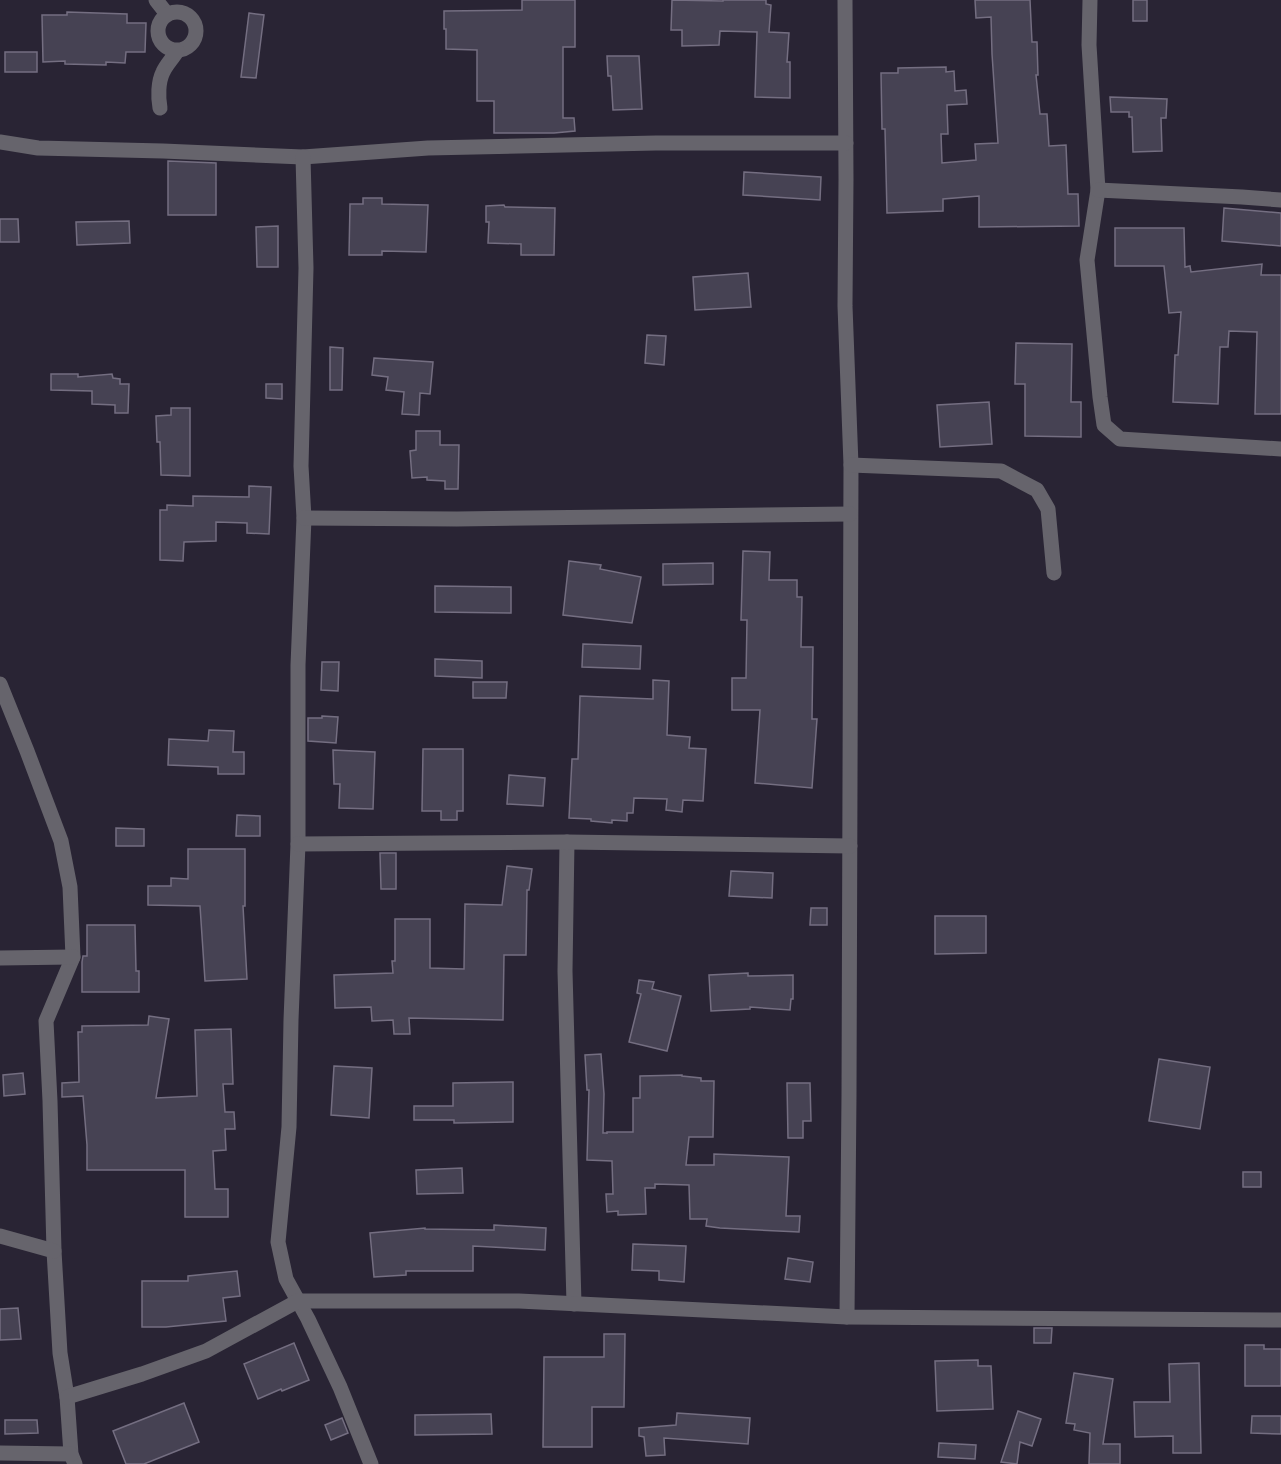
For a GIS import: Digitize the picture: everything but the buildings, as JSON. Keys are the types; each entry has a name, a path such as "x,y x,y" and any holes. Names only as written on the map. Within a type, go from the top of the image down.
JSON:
{"street":[{"path":"156,0 167,14"},
{"path":"845,0 845,306 851,465 847,1317"},
{"path":"1090,0 1089,45 1098,190 1087,260 1104,425 1120,439 1281,449"},
{"path":"177,12 187,15 194,21 197,31 194,41 187,48 177,51 167,48 160,41 158,31 160,21 167,14 177,12"},
{"path":"160,108 159,92 163,72 177,51"},
{"path":"0,142 38,148 303,157 428,148 656,143 846,143"},
{"path":"303,157 306,268 301,466 304,518 298,665 298,844 291,1020 290,1127 278,1242 286,1279 340,1387 371,1464"},
{"path":"1098,190 1281,200"},
{"path":"851,465 1001,471 1037,490 1048,509 1054,573"},
{"path":"304,518 457,519 850,513"},
{"path":"0,684 61,841 70,886 73,957 46,1021 60,1353 73,1459 0,1453"},
{"path":"298,844 567,842 850,846"},
{"path":"567,842 565,983 574,1304"},
{"path":"0,958 73,957"},
{"path":"0,1236 54,1251"},
{"path":"67,1397 206,1351 298,1301 519,1301 847,1317 1281,1320"}]}
